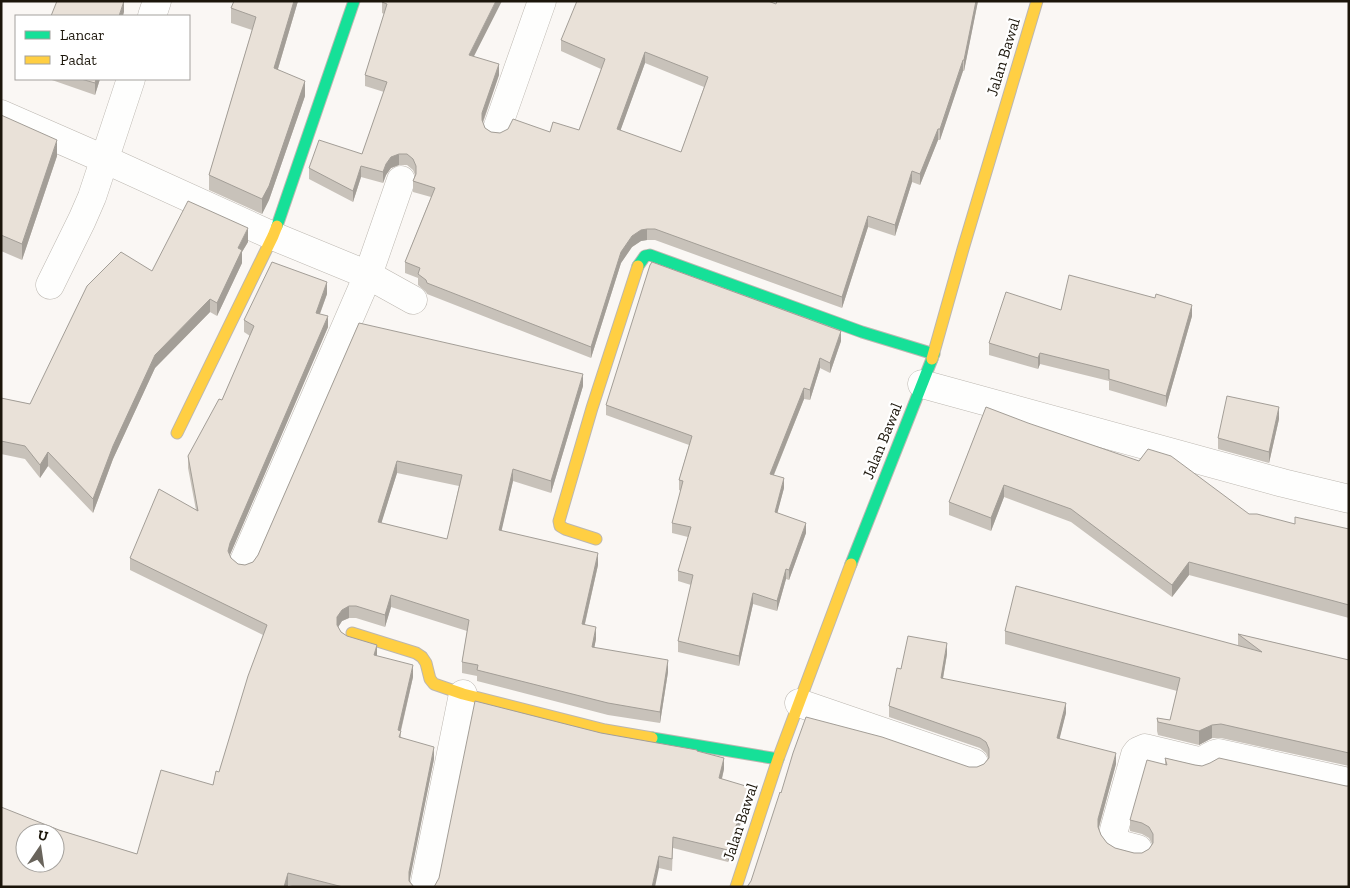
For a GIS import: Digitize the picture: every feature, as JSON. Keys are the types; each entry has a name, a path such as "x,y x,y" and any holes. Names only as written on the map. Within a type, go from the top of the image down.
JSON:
{"street":[{"path":"152,15 157,1"},
{"path":"177,433 273,236 354,1"},
{"path":"498,129 542,1"},
{"name":"Jalan Bawal","path":"736,887 778,759 872,509 934,354 1037,1"},
{"path":"50,285 92,196 131,80"},
{"path":"1,114 273,236 368,275 413,300"},
{"path":"244,561 368,275 401,180"},
{"path":"596,539 565,529 560,526 559,521 636,268 645,256 650,255 862,332 934,354"},
{"path":"922,384 1283,483 1349,498"},
{"path":"352,634 416,653 426,663 430,679 434,684 463,694 605,730 778,759"},
{"path":"424,887 463,694"},
{"path":"799,703 974,763"},
{"path":"1138,849 1118,844 1114,837 1114,830 1135,754 1145,748 1199,761 1207,759 1218,752 1349,782"}],"building":[{"path":"57,1 124,1 119,15 51,15"},
{"path":"234,1 294,1 274,68 305,81 269,186 262,199 209,175 256,17 231,8"},
{"path":"496,1 469,55 499,64 482,113 482,120 485,128 491,132 500,133 508,129 513,119 550,132 553,122 579,130 605,59 561,40 577,1 768,1 776,4 777,1 976,1 964,60 940,129 938,129 920,174 912,171 895,225 868,216 842,297 655,229 641,230 632,236 621,252 591,347 427,283 418,274 420,268 405,262 435,188 413,181 416,174 416,166 413,159 407,154 391,157 383,172 361,166 353,191 309,168 319,140 362,154 387,82 365,75 387,4 382,2","holes":["645,52 708,77 681,152 617,129"]},
{"path":"84,80 96,80 95,83"},
{"path":"1,115 57,140 22,244 1,235"},
{"path":"188,201 248,228 238,248 242,250 217,303 210,299 155,355 113,446 93,499 48,452 40,465 25,446 1,441 1,398 30,404 87,286 121,252 152,271"},
{"path":"272,262 327,282 316,313 328,316 230,543 228,551 231,558 238,564 245,565 253,562 258,555 359,323 583,374 551,481 513,469 499,530 598,553 582,624 596,627 592,647 668,660 660,712 608,703 477,670 478,665 462,662 469,620 391,595 385,615 356,606 349,606 342,610 337,617 337,625 341,632 347,636 377,645 374,655 413,665 398,730 401,731 399,737 434,747 409,872 409,881 414,887 343,887 288,873 284,887 1,887 1,807 41,823 15,823 15,873 65,873 65,832 137,854 161,770 213,785 216,771 219,772 248,676 267,625 130,558 159,489 198,511 188,456 219,399 222,400 254,326 244,320","holes":["397,461 462,475 447,539 378,522"]},
{"path":"652,262 841,331 830,363 820,358 810,390 804,388 770,474 784,478 775,512 806,523 789,570 786,569 777,601 753,593 739,656 678,641 693,575 678,571 691,527 672,523 683,481 679,480 692,436 606,405"},
{"path":"1069,275 1155,298 1156,294 1192,305 1166,396 1109,379 1109,370 1040,353 1038,358 989,343 1006,292 1061,310"},
{"path":"1227,396 1279,407 1269,452 1218,438"},
{"path":"986,407 1139,461 1148,449 1171,456 1249,514 1257,514 1295,524 1295,517 1349,529 1349,605 1189,562 1172,585 1071,509 1004,485 991,518 949,502"},
{"path":"1016,586 1262,652 1238,634 1349,660 1349,753 1221,724 1212,725 1199,731 1158,722 1157,718 1170,720 1180,678 1005,631"},
{"path":"908,636 947,643 941,678 1066,703 1057,738 1116,753 1098,819 1101,835 1107,843 1115,848 1142,853 1149,849 1153,843 1153,834 1149,827 1130,820 1147,760 1167,765 1165,758 1202,766 1219,758 1349,786 1349,887 747,887 751,881 806,717 882,737 969,767 977,767 984,764 989,758 989,749 986,742 980,738 889,706 897,668 901,669"},
{"path":"475,701 601,733 697,750 724,758 719,778 749,787 728,850 673,837 672,859 659,856 652,887 434,887 439,878"}],"traffic: fast":[{"path":"277,226 354,1"},
{"path":"638,266 645,256 650,255 862,332 934,354"},
{"path":"851,564 932,359"},
{"path":"652,738 778,759"}],"traffic: slow":[{"path":"932,359 1037,1"},
{"path":"177,433 277,226"},
{"path":"596,539 565,529 560,526 559,521 592,408 638,266"},
{"path":"736,887 778,759 851,564"},
{"path":"352,633 416,653 426,663 430,679 434,684 463,694 605,730 652,738"}]}
